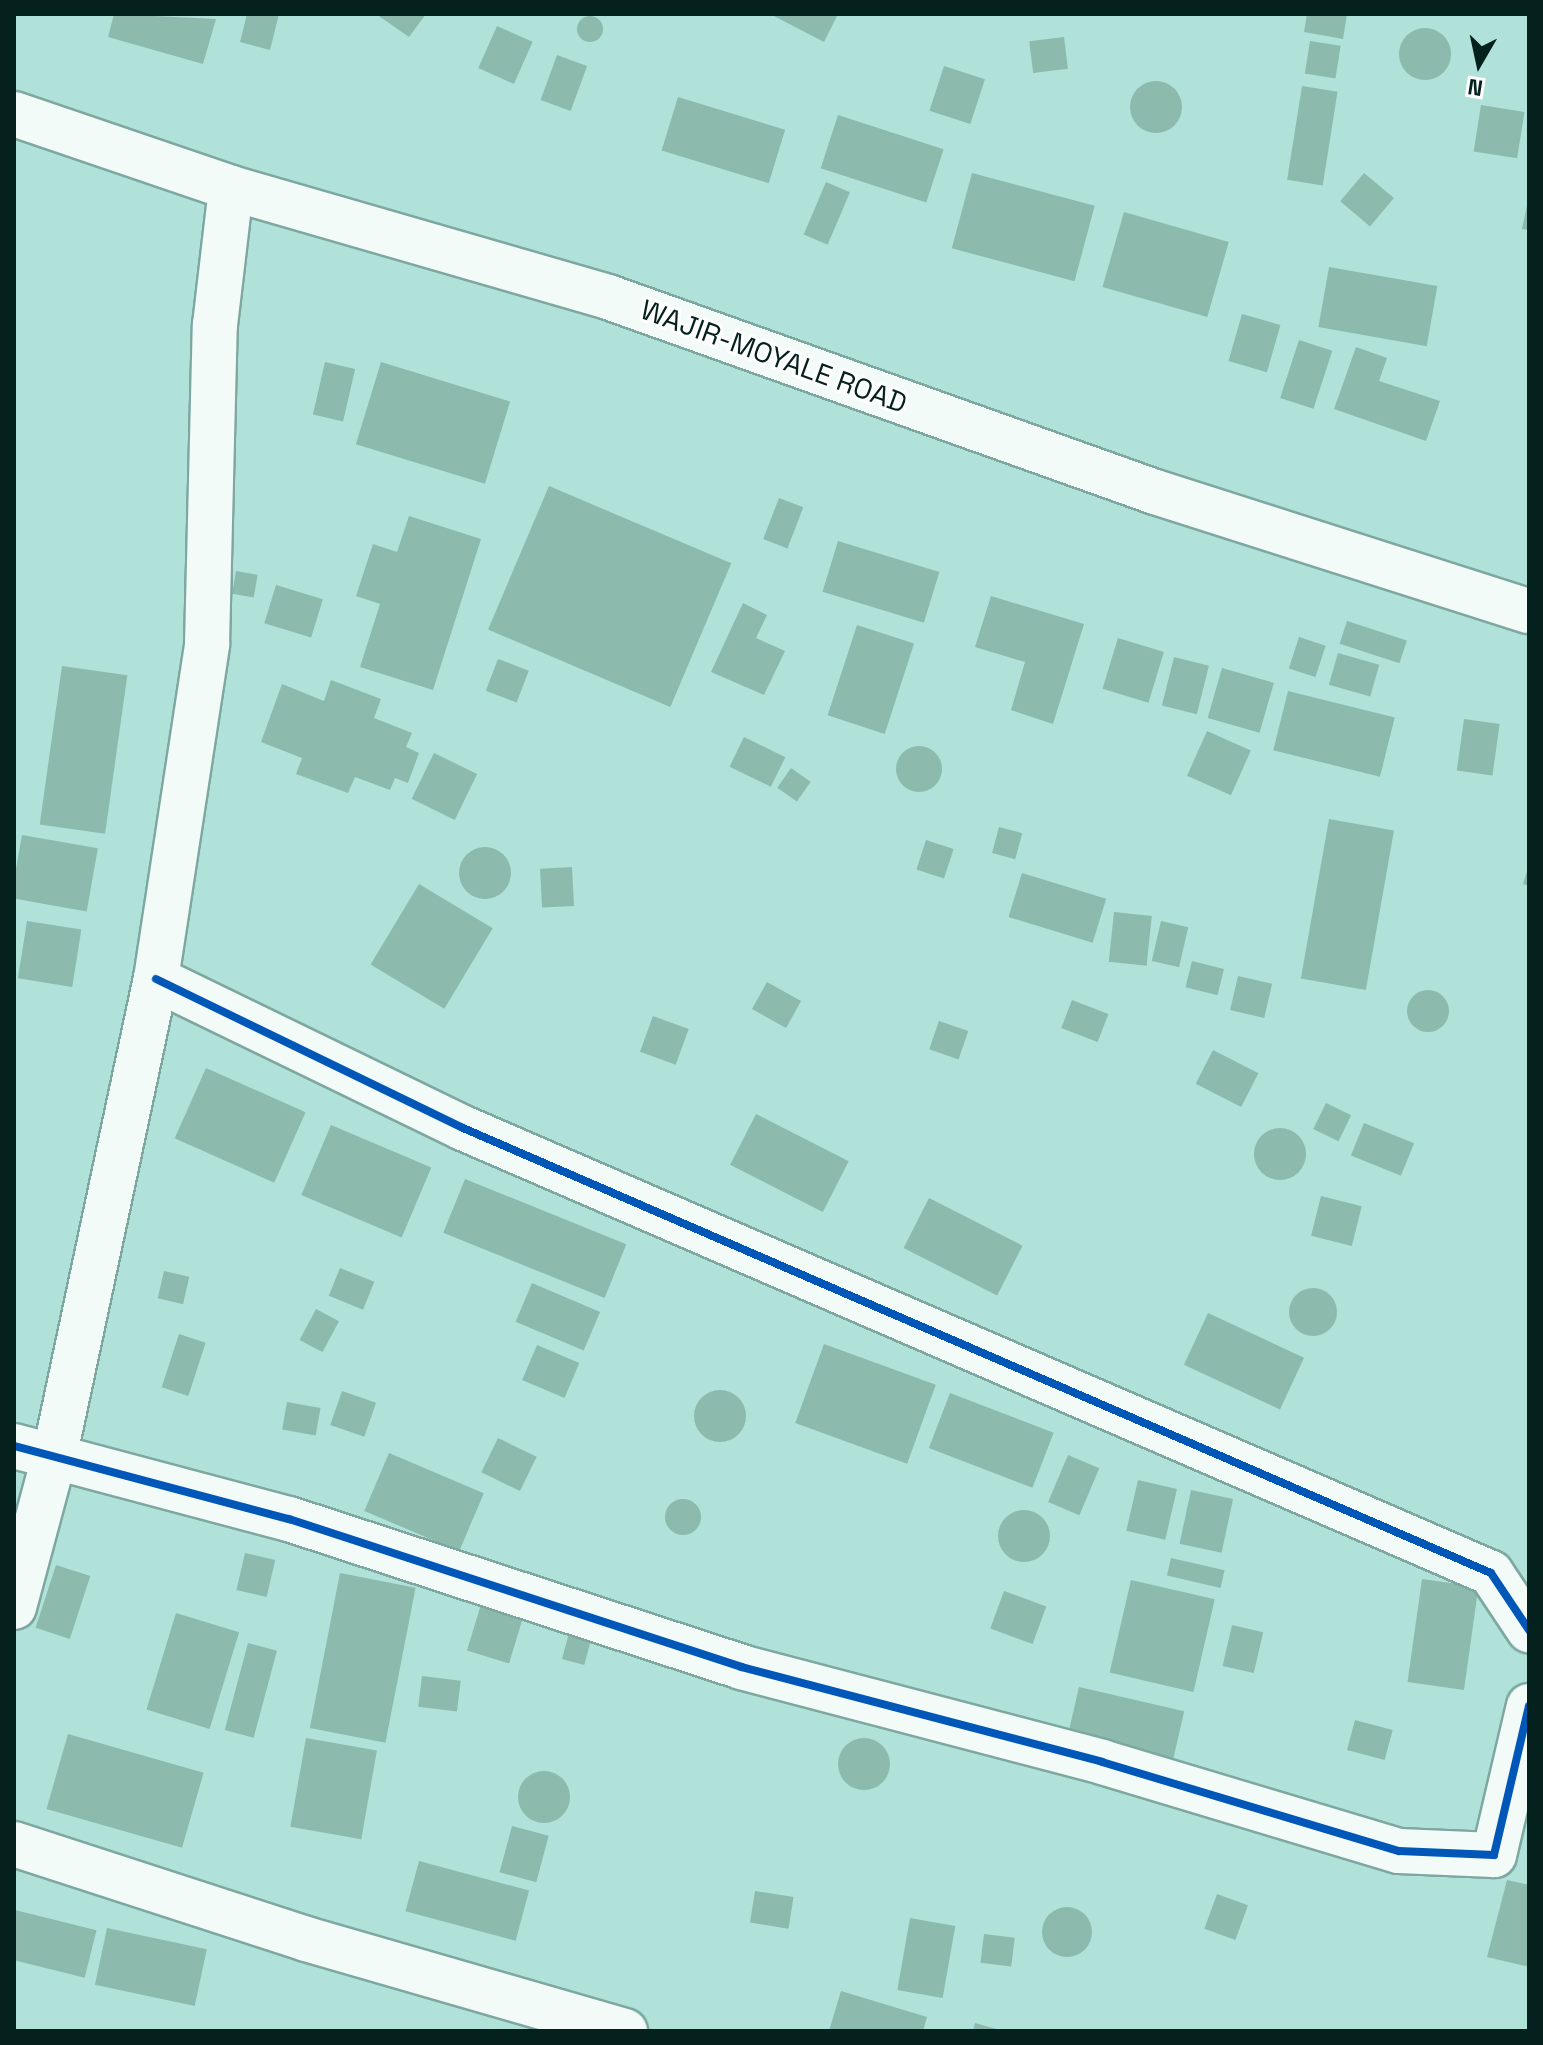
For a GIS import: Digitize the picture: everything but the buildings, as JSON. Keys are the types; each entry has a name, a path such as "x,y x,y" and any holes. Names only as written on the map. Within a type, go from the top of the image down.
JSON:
{"street":[{"name":"WAJIR-MOYALE ROAD","path":"14,114 231,188 608,297 1155,492 1529,611"},
{"path":"14,1607 34,1452 156,979 207,644 215,325 231,188"},
{"path":"156,979 463,1128 1491,1573 1529,1630"},
{"path":"34,1452 289,1519 741,1667 1102,1762 1399,1851 1494,1855 1529,1706"},
{"path":"14,1844 306,1939 625,2031"}],"cycle path":[{"path":"156,979 463,1128 1491,1573 1529,1630"},
{"path":"14,1446 289,1519 741,1667 1102,1762 1399,1851 1494,1855 1529,1706"}]}
